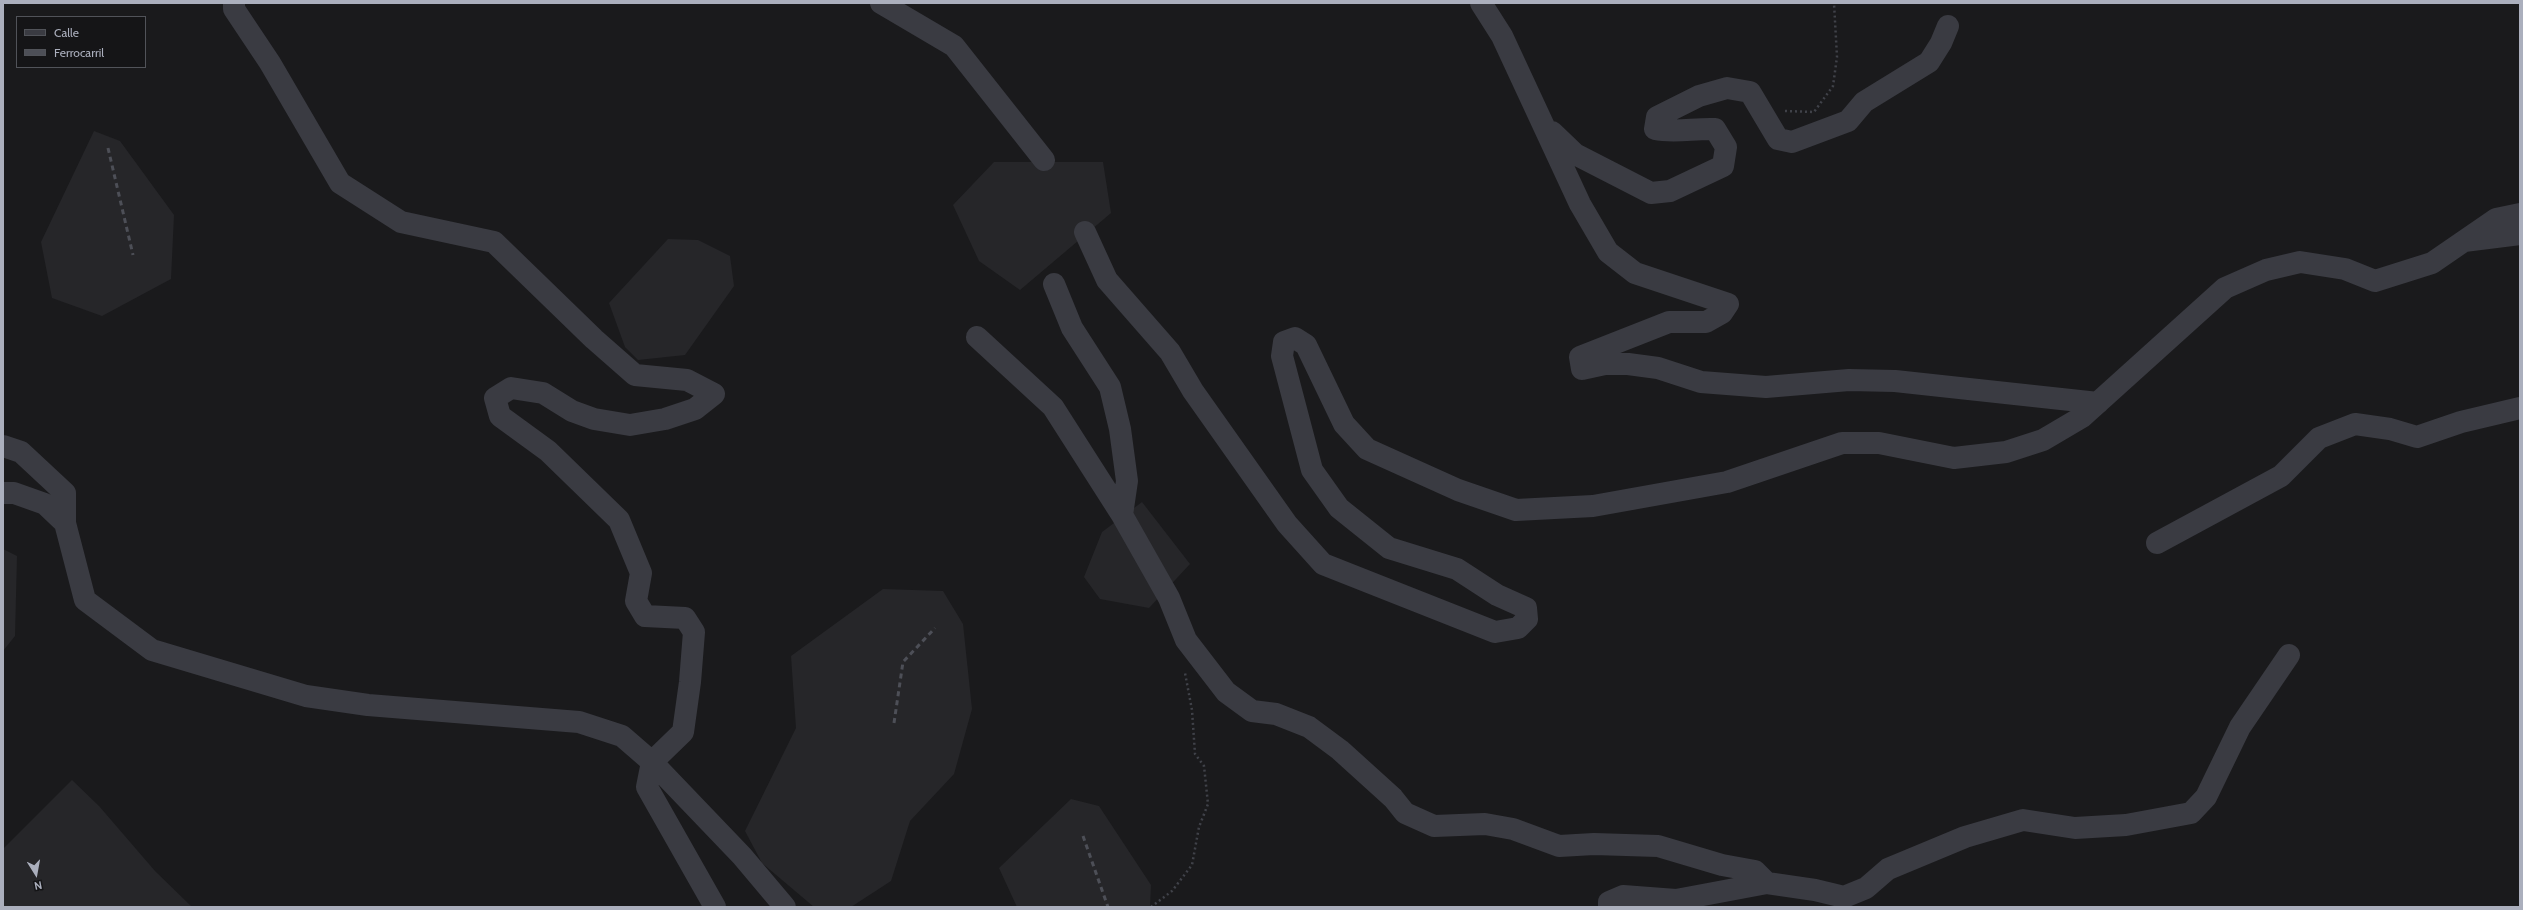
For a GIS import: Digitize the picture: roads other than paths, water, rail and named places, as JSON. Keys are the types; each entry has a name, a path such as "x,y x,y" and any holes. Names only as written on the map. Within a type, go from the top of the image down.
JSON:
{"lane":[{"path":"234,3 234,9 270,63 340,183 401,222 494,242 594,339 635,375 687,380 714,394 695,409 665,419 630,424 594,419 572,411 543,393 511,388 495,398 500,416 548,451 619,520 641,573 636,601 645,616 685,618 694,632 690,682 683,732 652,762 647,787 715,907"},
{"path":"881,3 954,46 1044,160"},
{"path":"1481,3 1502,36 1580,204 1608,252 1635,273 1728,304 1722,313 1706,322 1669,322 1580,358 1582,369 1605,364 1628,364 1658,368 1701,382 1766,387 1849,380 1895,382 2098,403"},
{"path":"1542,123 1574,154 1651,193 1670,191 1723,166 1726,147 1715,129 1694,128 1669,132 1655,129 1657,117 1699,96 1727,88 1750,92 1758,109 1778,139 1792,142 1848,120 1864,102 1929,62 1941,44 1948,26"},
{"path":"1085,232 1107,280 1170,352 1193,391 1286,524 1323,564 1495,632 1518,628 1527,619 1526,608 1497,595 1457,569 1389,548 1339,508 1312,470 1282,356 1284,342 1295,338 1306,345 1344,424 1367,449 1458,490 1516,510 1593,506 1727,482 1842,443 1879,444 1954,458 2006,452 2043,440 2082,417 2224,288 2266,270 2300,262 2345,269 2375,281 2432,262 2496,219 2520,214"},
{"path":"2464,241 2520,234"},
{"path":"1054,284 1072,328 1110,387 1120,430 1127,481 1122,515"},
{"path":"977,337 1053,407 1122,515 1169,598 1186,640 1226,692 1252,711 1276,714 1309,727 1357,766 1393,798 1405,813 1434,826 1485,824 1513,829 1559,846 1594,844 1658,846 1722,865 1755,871 1767,884"},
{"path":"2157,543 2281,476 2319,438 2355,424 2390,429 2417,437 2461,422 2520,408"},
{"path":"3,446 21,452 65,493 65,523 86,600 152,650 306,696 368,705 579,722 622,736 652,762 742,856 784,907"},
{"path":"3,494 14,493 45,504 65,523"},
{"path":"1609,907 1609,902 1622,896 1676,900 1767,884 1815,890 1844,897 1866,888 1888,869 1965,837 2023,820 2075,828 2126,825 2191,813 2206,797 2240,727 2289,655"}],"railway":[{"path":"108,148 133,255"},
{"path":"894,723 903,662 935,628"},
{"path":"1083,836 1108,907"}]}
